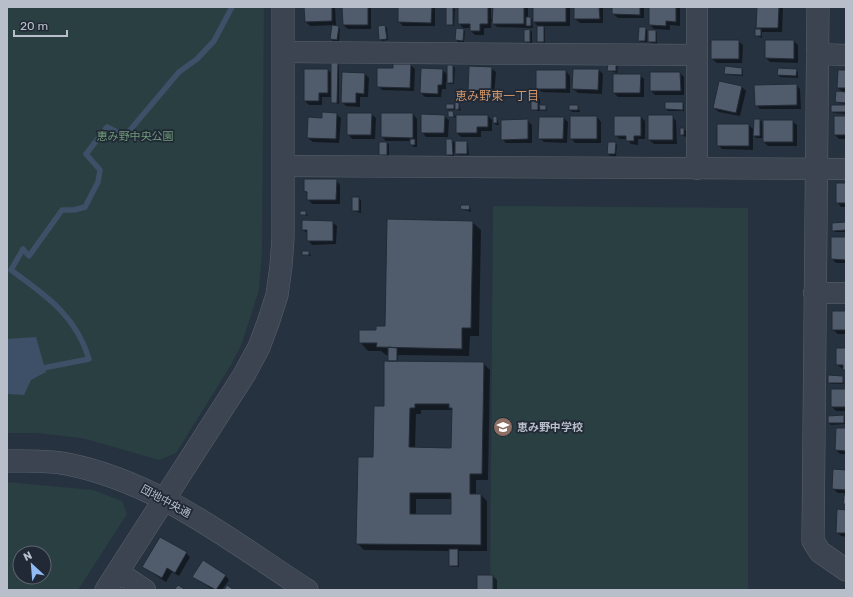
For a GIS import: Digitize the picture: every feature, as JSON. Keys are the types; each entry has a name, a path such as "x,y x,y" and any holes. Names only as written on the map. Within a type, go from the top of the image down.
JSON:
{"street":[{"path":"106,590 166,499 244,375 260,347 277,295 281,266 283,166 283,7"},
{"path":"697,7 697,169"},
{"path":"818,7 817,169 814,293 813,541 820,552 846,570"},
{"path":"283,52 698,56"},
{"path":"817,54 846,55"},
{"path":"283,166 846,169"},
{"path":"814,293 846,293"},
{"name":"団地中央通","path":"7,460 66,463 98,471 134,484 166,499 307,590"},
{"path":"118,572 145,590"}],"green space":[{"name":"恵み野中央公園","path":"7,7 264,7 262,251 259,290 242,343 231,365 176,453 159,460 82,438 36,433 7,433"},
{"path":"493,206 748,208 748,590 490,590"},
{"path":"7,482 93,490 122,501 127,514 78,590 7,590"}],"water":[{"path":"36,337 46,372 31,380 24,395 7,394 7,339"}],"building":[{"path":"304,7 332,7 332,21 305,22"},
{"path":"342,7 368,7 368,25 343,25"},
{"path":"398,7 432,7 431,23 398,22"},
{"path":"446,7 453,7 453,25 446,25"},
{"path":"458,7 488,7 488,24 480,24 480,31 470,31 470,24 458,24"},
{"path":"493,7 524,7 524,24 492,24"},
{"path":"533,7 566,7 566,22 533,22"},
{"path":"574,7 599,7 600,19 574,19"},
{"path":"612,7 640,7 640,15 612,14"},
{"path":"649,7 676,7 676,22 666,21 666,26 649,25"},
{"path":"757,7 779,7 778,28 756,28"},
{"path":"526,17 531,17 531,26 526,26"},
{"path":"332,25 339,26 337,40 330,39"},
{"path":"385,25 387,39 379,40 378,26"},
{"path":"537,26 544,26 544,42 537,42"},
{"path":"639,27 646,27 645,41 638,41"},
{"path":"456,28 464,29 463,41 455,40"},
{"path":"530,29 530,42 524,42 524,30"},
{"path":"755,29 761,29 761,36 755,36"},
{"path":"648,30 656,30 656,42 648,42"},
{"path":"711,40 739,40 739,59 711,59"},
{"path":"765,40 794,40 794,59 765,58"},
{"path":"331,63 338,63 337,103 331,103"},
{"path":"393,64 411,64 410,88 377,87 377,68 393,68"},
{"path":"608,64 616,64 616,71 607,71"},
{"path":"447,65 453,65 453,83 447,83"},
{"path":"469,66 492,67 491,91 468,90"},
{"path":"725,66 742,68 742,75 724,74"},
{"path":"421,68 443,69 442,85 438,85 438,94 420,93"},
{"path":"778,68 797,69 796,76 777,75"},
{"path":"304,69 328,69 328,93 319,93 319,101 304,101"},
{"path":"573,69 599,69 598,90 572,89"},
{"path":"536,70 566,70 566,89 536,89"},
{"path":"838,70 846,70 846,88 837,88"},
{"path":"342,72 365,73 364,94 356,93 356,103 341,103"},
{"path":"650,72 680,72 681,91 650,91"},
{"path":"613,74 641,74 640,93 613,93"},
{"path":"719,81 742,86 736,113 713,108"},
{"path":"797,84 797,105 755,106 754,85"},
{"path":"836,91 846,92 846,103 835,102"},
{"path":"531,96 538,96 538,110 531,110"},
{"path":"455,102 459,103 459,109 455,110"},
{"path":"665,102 683,102 683,110 665,109"},
{"path":"446,104 454,104 454,109 446,109"},
{"path":"539,105 546,105 546,110 540,110"},
{"path":"569,105 578,105 578,110 569,110"},
{"path":"831,105 846,105 846,112 831,112"},
{"path":"448,111 453,111 454,117 448,117"},
{"path":"322,112 337,113 336,139 307,138 308,117 322,118"},
{"path":"347,113 372,113 371,135 347,135"},
{"path":"381,113 413,113 413,138 381,137"},
{"path":"421,114 445,115 444,133 421,133"},
{"path":"456,115 488,115 488,127 477,127 477,133 456,133"},
{"path":"648,115 673,115 673,140 648,140"},
{"path":"493,116 497,117 497,123 493,123"},
{"path":"570,116 597,116 597,139 570,139"},
{"path":"614,116 641,116 641,136 634,136 634,141 626,141 626,136 614,136"},
{"path":"834,116 846,116 846,135 834,135"},
{"path":"539,117 564,117 563,139 538,139"},
{"path":"528,119 528,139 501,140 501,120"},
{"path":"754,119 760,119 760,136 753,136"},
{"path":"763,120 793,120 793,142 763,142"},
{"path":"717,124 749,124 749,146 717,146"},
{"path":"680,128 684,128 684,135 680,135"},
{"path":"410,139 415,139 415,145 410,145"},
{"path":"446,139 452,139 453,155 446,155"},
{"path":"455,141 467,141 467,154 455,154"},
{"path":"379,142 387,142 387,155 379,155"},
{"path":"608,142 616,142 615,154 607,154"},
{"path":"304,179 337,179 336,200 307,200 307,192 304,191"},
{"path":"836,183 846,183 846,203 836,203"},
{"path":"352,197 359,197 359,211 352,211"},
{"path":"461,205 470,205 469,210 460,209"},
{"path":"300,211 306,211 306,215 300,215"},
{"path":"387,219 473,221 471,328 462,328 462,349 376,347 377,343 359,343 359,330 376,330 376,326 385,326"},
{"path":"302,220 333,221 333,241 307,241 307,230 302,230"},
{"path":"846,222 846,230 832,231 832,223"},
{"path":"831,237 846,237 846,260 831,259"},
{"path":"302,251 309,251 309,255 302,255"},
{"path":"832,311 846,311 846,330 832,330"},
{"path":"388,347 397,348 397,361 388,361"},
{"path":"836,348 846,348 846,370 843,370 843,365 836,365"},
{"path":"384,361 484,362 482,474 470,474 470,494 481,494 481,545 356,544 358,457 373,457 374,406 384,406","holes":["415,404 449,404 449,408 452,408 451,448 409,447 410,408 415,408","410,493 451,493 451,514 410,514"]},
{"path":"828,375 843,376 843,383 828,383"},
{"path":"831,389 846,389 846,407 831,407"},
{"path":"844,415 844,423 828,423 828,416"},
{"path":"836,428 846,428 846,451 835,450"},
{"path":"833,469 846,470 846,490 832,489"},
{"path":"844,495 846,495 846,504 843,504"},
{"path":"837,509 846,510 846,533 836,533"},
{"path":"160,537 187,552 175,573 167,568 162,578 142,567"},
{"path":"449,549 458,549 458,566 449,566"},
{"path":"203,560 226,575 216,590 192,577"},
{"path":"477,575 493,575 493,590 477,590"},
{"path":"178,585 186,590 174,590"},
{"path":"227,585 234,590 224,590"}],"waterway":[{"path":"38,369 89,359 76,330 68,318 36,288 11,270 23,249 29,256 62,210 74,210 85,207 98,182 100,170 86,154 107,127 125,136 179,72 197,59 214,41 232,7"}],"place":[{"name":"恵み野中学校","path":"503,427"}],"district":[{"name":"恵み野東一丁目","path":"497,96"}]}
